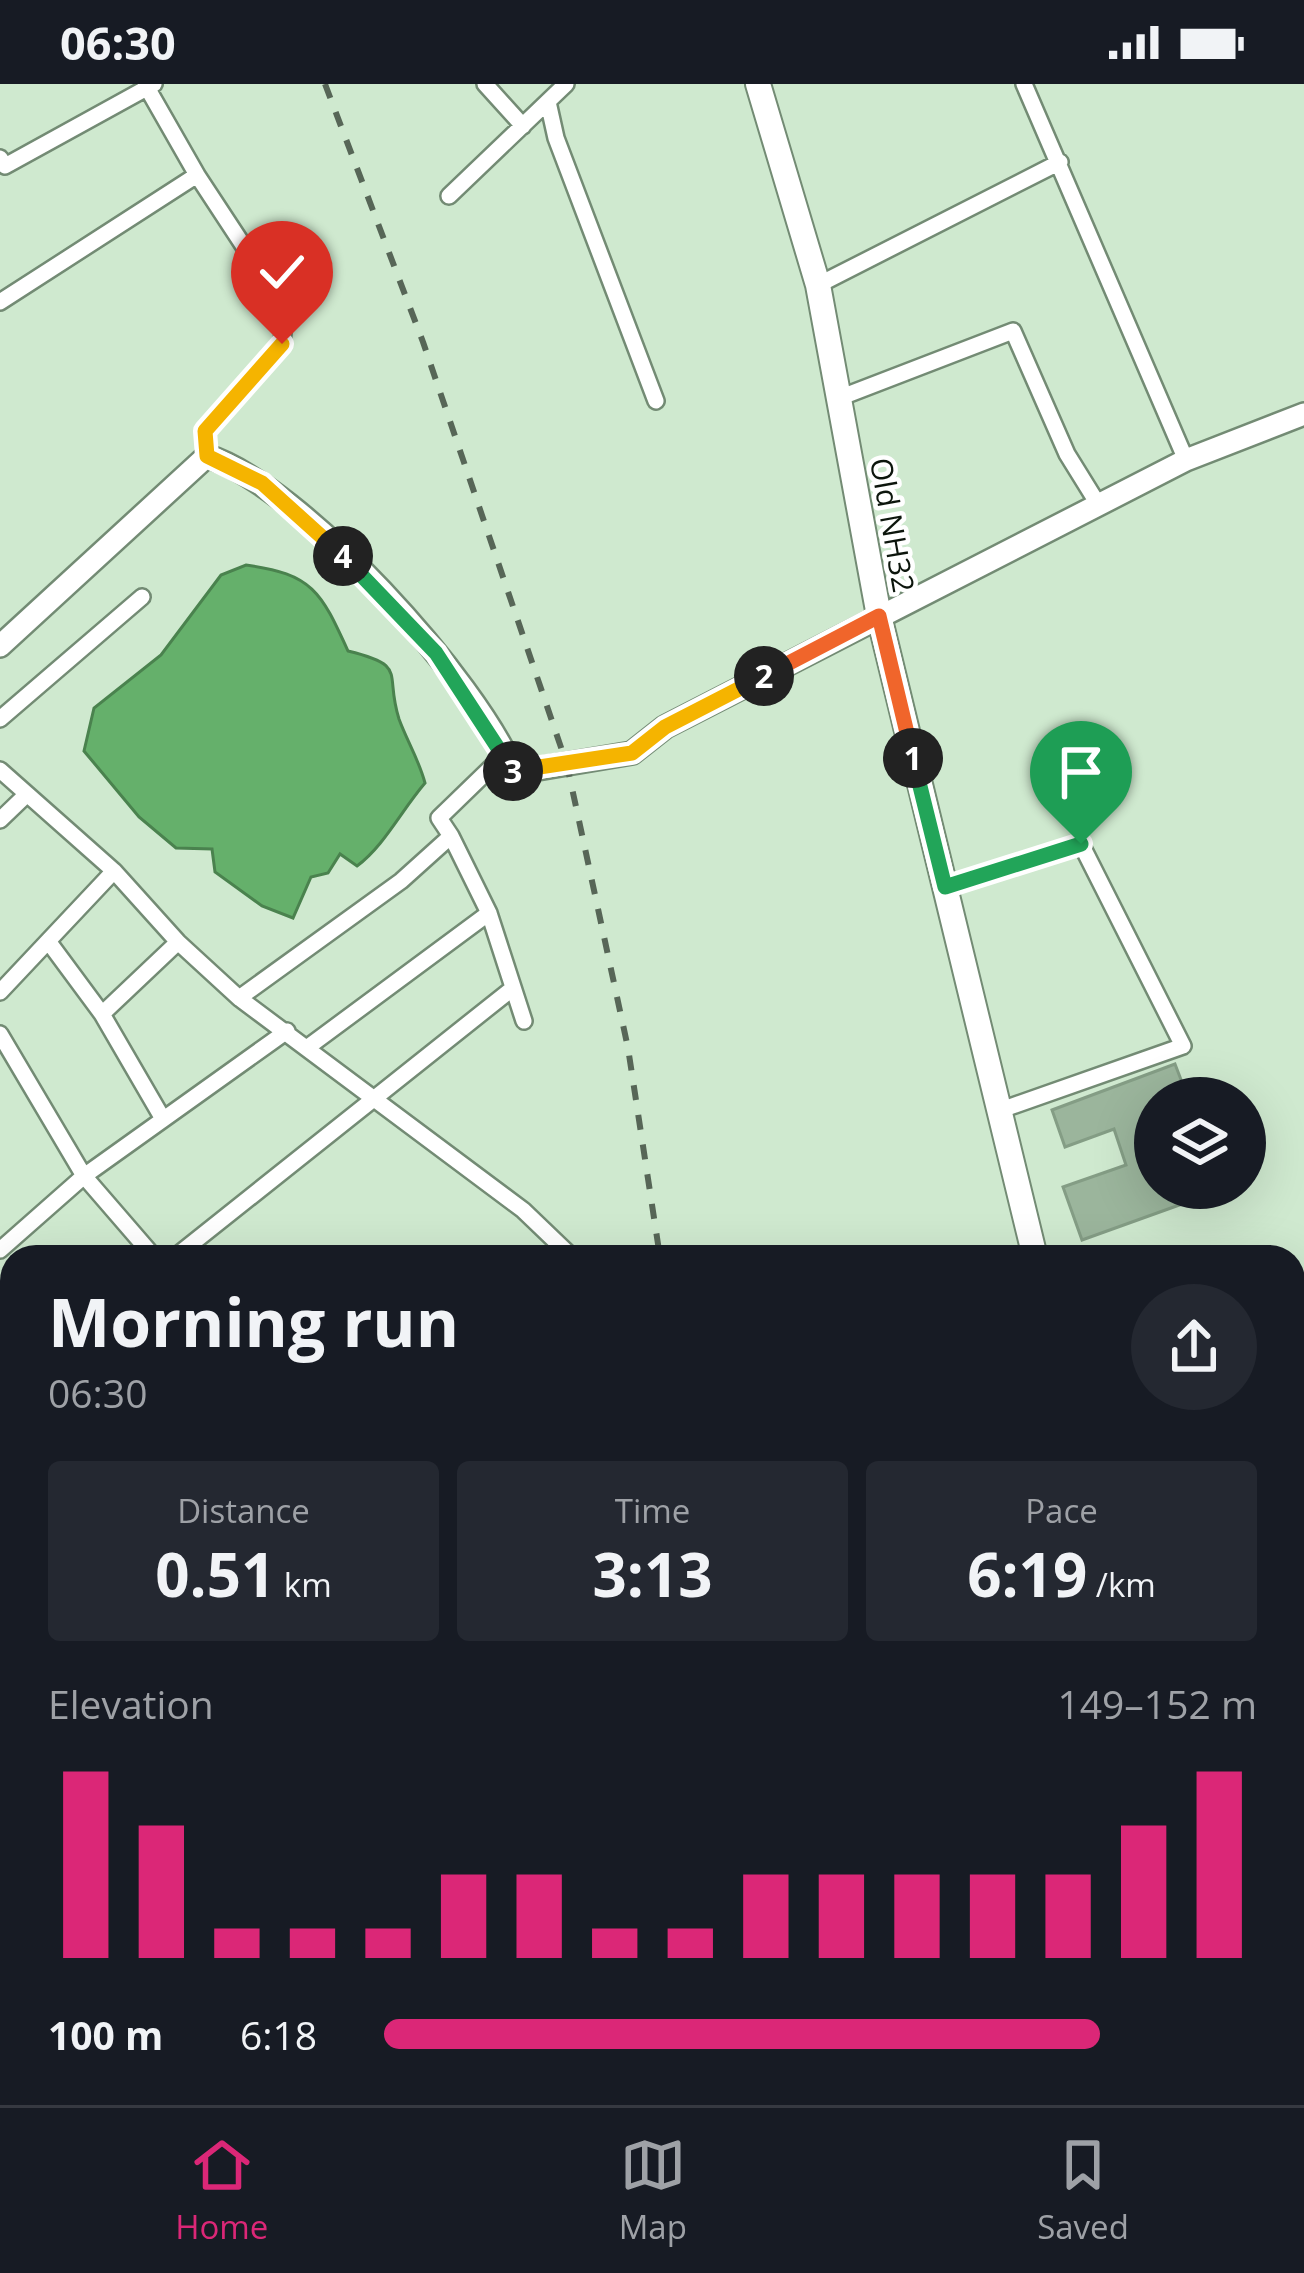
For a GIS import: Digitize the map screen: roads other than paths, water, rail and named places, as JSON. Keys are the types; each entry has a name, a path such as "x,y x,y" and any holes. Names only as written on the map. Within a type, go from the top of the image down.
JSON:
{"main road":[{"name":"Old NH32","path":"758,84 818,285 879,616 1032,1245"}],"street":[{"path":"485,84 523,127"},
{"path":"449,196 566,84"},
{"path":"1024,84 1186,460"},
{"path":"2,168 149,85 197,175 285,309 282,344 205,431 207,456"},
{"path":"548,103 656,401"},
{"path":"818,285 1060,162"},
{"path":"0,302 197,175"},
{"path":"839,398 1013,331 1067,454 1098,504"},
{"path":"207,456 262,483 340,553 436,653 506,753 514,773 632,753 665,727 1098,504 1186,460 1304,414"},
{"path":"0,646 207,456"},
{"path":"0,719 142,597"},
{"path":"506,753 439,818 489,913 524,1021"},
{"path":"0,770 114,871 178,942 239,998 524,1210 560,1245"},
{"path":"0,820 26,796"},
{"path":"239,998 401,881 452,836"},
{"path":"945,887 1081,844 1183,1046 1001,1110"},
{"path":"0,992 114,871"},
{"path":"308,1047 489,913"},
{"path":"48,940 102,1014 163,1119"},
{"path":"102,1014 178,942"},
{"path":"190,1245 513,988"},
{"path":"6,1245 84,1176 287,1031"},
{"path":"0,1034 84,1176 144,1245"}],"railway":[{"path":"325,84 423,342 567,765 628,1048 658,1245"}]}
